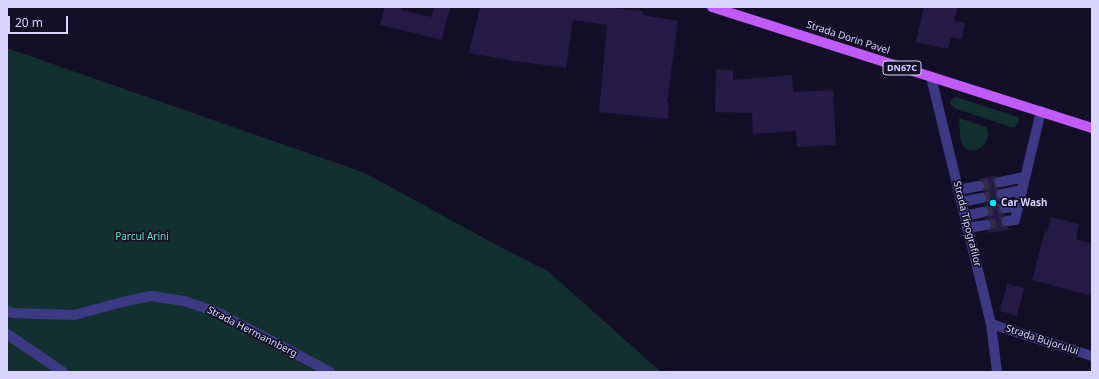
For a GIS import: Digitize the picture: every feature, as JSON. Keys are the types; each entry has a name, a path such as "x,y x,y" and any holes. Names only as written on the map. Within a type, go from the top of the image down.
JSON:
{"main road":[{"name":"Strada Dorin Pavel","path":"717,8 1092,128"}],"street":[{"name":"Strada Tipografilor","path":"931,77 991,324 997,372"},
{"path":"1007,221 1015,220 1040,111"},
{"path":"1000,182 1025,178"},
{"path":"958,190 979,186"},
{"path":"1002,194 1022,190"},
{"path":"961,202 981,198"},
{"path":"1005,208 1018,206"},
{"path":"965,216 983,212"},
{"path":"967,228 986,225"},
{"name":"Strada Hermannberg","path":"7,311 12,313 75,315 122,302 151,296 184,301 217,312 330,372"},
{"name":"Strada Bujorului","path":"991,324 1092,356"},
{"path":"7,334 63,372"}],"green space":[{"name":"Parcul Arini","path":"7,48 365,173 549,272 661,372 7,372"},
{"path":"956,97 1018,117 1019,121 1015,127 1011,127 954,108 950,103 951,100"},
{"path":"959,118 986,127 988,138 981,148 970,150 964,147 960,137"}],"building":[{"path":"385,7 401,7 401,10 431,17 434,7 450,7 442,40 380,25"},
{"path":"480,7 603,7 643,11 643,15 678,21 667,102 669,103 668,119 599,112 607,25 573,20 566,68 515,61 469,53"},
{"path":"924,7 958,7 954,21 965,23 962,39 951,37 948,49 916,42"},
{"path":"716,70 733,70 733,80 792,75 793,92 833,90 836,145 797,147 796,131 753,134 752,113 715,112"},
{"path":"999,175 994,180 995,186 999,188 996,195 997,199 1003,200 1004,202 999,205 999,209 1002,214 1006,215 1001,218 1001,222 1004,227 1008,227 1009,230 987,233 987,231 992,228 992,224 989,219 985,219 989,214 989,211 987,207 982,204 986,203 987,200 986,194 982,192 985,185 984,181 978,179"},
{"path":"1051,217 1079,224 1076,239 1092,244 1092,296 1032,280 1045,231 1047,232"},
{"path":"1007,284 1024,288 1017,316 1000,311"}],"tunnel":[{"path":"979,186 1000,182"},
{"path":"981,198 1002,194"},
{"path":"983,212 1005,208"},
{"path":"986,225 1007,221"}],"place":[{"name":"Car Wash","path":"993,203"}]}
